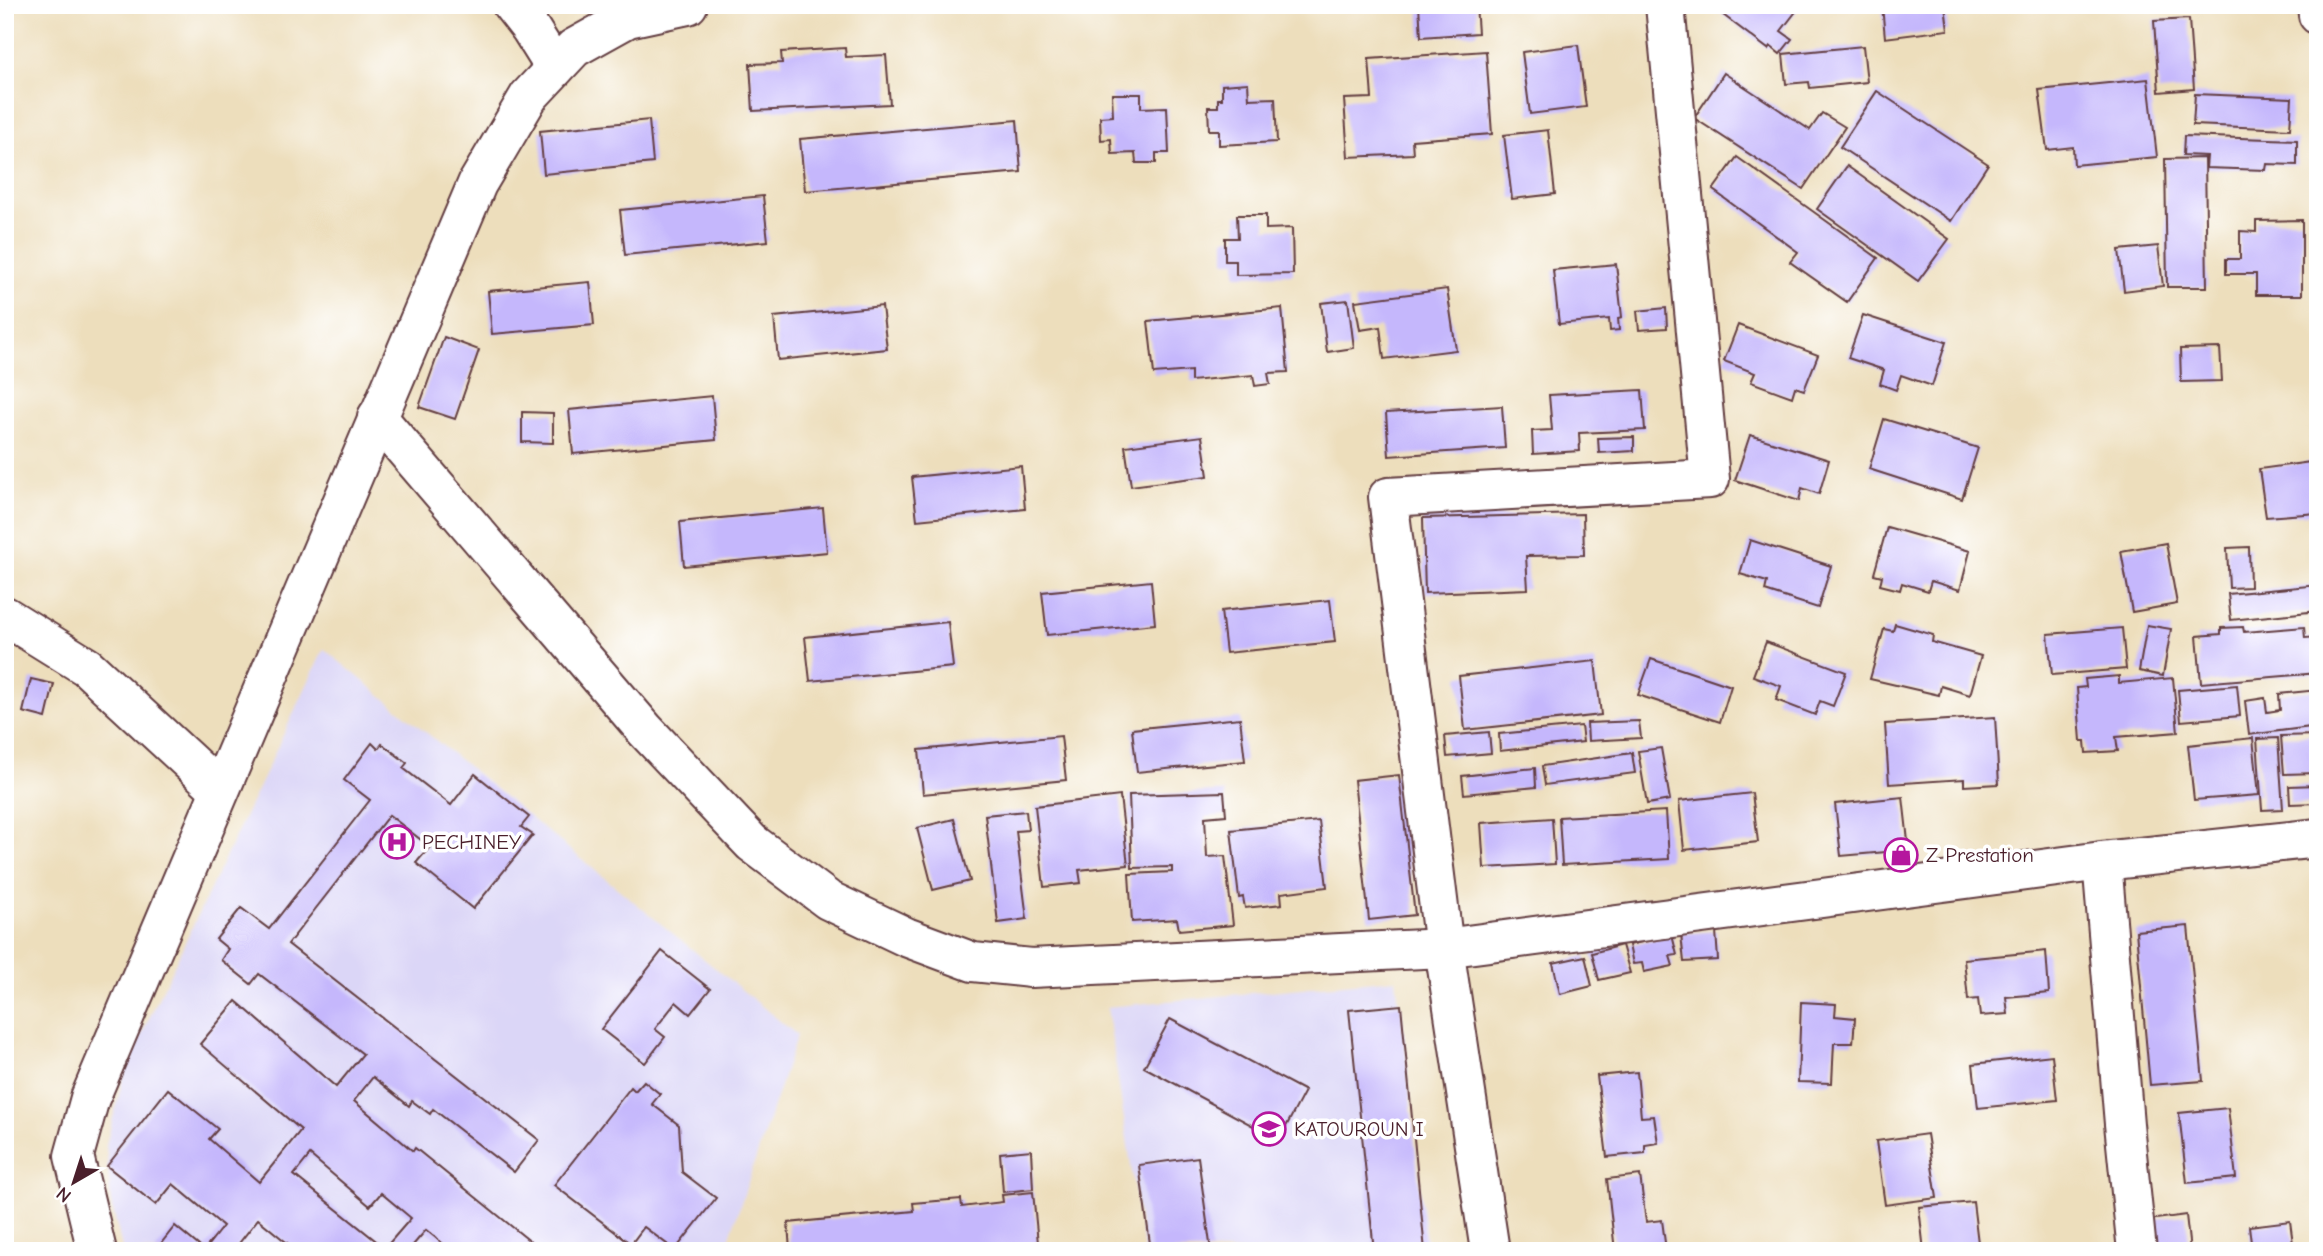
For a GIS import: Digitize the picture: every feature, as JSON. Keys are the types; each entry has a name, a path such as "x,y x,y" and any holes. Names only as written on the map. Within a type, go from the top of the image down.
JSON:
{"street":[{"path":"512,5 555,68"},
{"path":"97,1251 74,1156 90,1098 477,184 528,96 574,48 628,18 688,5"},
{"path":"1490,1251 1444,948 1388,497 1710,480 1665,5"},
{"path":"2317,5 2318,15"},
{"path":"377,417 645,730 752,843 828,900 906,937 973,962 1031,968 1444,948 2102,861 2318,838"},
{"path":"5,616 87,667 220,790"},
{"path":"2102,861 2137,1251"}],"shaded area":[{"name":"PECHINEY","path":"324,649 797,1035 725,1251 123,1251 111,1202 106,1145 126,1067"},
{"name":"KATOUROUN I","path":"1396,979 1427,1251 1144,1251 1107,1007"}],"building":[{"path":"1419,5 1476,5 1478,33 1421,37"},
{"path":"1710,5 1801,5 1781,31 1792,39 1780,54 1770,46 1768,49"},
{"path":"1882,5 1945,5 1948,30 1885,38"},
{"path":"2189,19 2194,89 2159,92 2154,21"},
{"path":"1578,45 1586,107 1530,114 1522,52"},
{"path":"1863,46 1867,82 1810,88 1809,82 1786,84 1783,54"},
{"path":"845,48 846,57 886,55 890,104 753,111 750,64 782,63 781,52"},
{"path":"1486,51 1492,134 1412,140 1413,154 1348,157 1344,99 1372,98 1369,59"},
{"path":"1724,73 1810,130 1822,113 1845,127 1803,189 1694,118"},
{"path":"2148,79 2157,157 2074,165 2073,147 2047,150 2039,90"},
{"path":"1248,83 1249,99 1275,98 1277,142 1219,145 1219,130 1209,130 1208,107 1218,107 1218,99 1222,99 1222,85"},
{"path":"1877,91 1988,164 1951,221 1840,147"},
{"path":"1112,94 1141,94 1141,108 1167,107 1169,153 1156,153 1156,163 1136,163 1135,153 1112,154 1111,139 1101,140 1100,117 1113,116"},
{"path":"2195,94 2292,98 2290,129 2193,125"},
{"path":"649,120 653,163 544,174 540,131"},
{"path":"1017,120 1021,172 805,191 800,139"},
{"path":"1548,130 1555,194 1512,199 1504,135"},
{"path":"2184,136 2297,140 2297,165 2267,164 2266,170 2206,168 2207,156 2183,155"},
{"path":"1737,157 1878,258 1847,302 1790,262 1798,252 1713,190"},
{"path":"2205,158 2207,287 2167,287 2165,159"},
{"path":"1847,166 1949,239 1918,281 1817,209"},
{"path":"763,196 768,241 625,255 620,210"},
{"path":"1237,215 1266,215 1266,229 1292,228 1293,274 1236,275 1236,261 1225,261 1225,238 1238,238"},
{"path":"2302,220 2302,295 2256,295 2256,274 2226,274 2226,259 2240,259 2240,231 2256,232 2256,221"},
{"path":"2158,246 2163,286 2124,291 2119,250"},
{"path":"1616,264 1622,317 1618,318 1619,330 1610,331 1609,319 1559,324 1553,270"},
{"path":"590,282 594,325 492,334 488,291"},
{"path":"1447,289 1456,350 1384,359 1380,327 1360,330 1355,301"},
{"path":"1348,300 1354,348 1327,352 1321,303"},
{"path":"882,306 887,349 778,360 774,317"},
{"path":"1282,308 1288,372 1268,373 1270,384 1255,386 1253,375 1191,381 1191,371 1154,374 1148,321"},
{"path":"1666,308 1667,328 1639,330 1637,311"},
{"path":"1863,315 1946,342 1932,386 1901,375 1896,390 1880,384 1884,370 1848,358"},
{"path":"1738,325 1818,355 1804,390 1795,387 1792,397 1751,382 1755,373 1724,361"},
{"path":"444,337 479,350 455,419 419,407"},
{"path":"2220,348 2222,381 2181,382 2180,349"},
{"path":"1642,390 1645,430 1579,433 1580,451 1533,454 1532,431 1552,430 1549,395"},
{"path":"712,396 716,440 573,454 569,410"},
{"path":"1502,406 1505,448 1389,456 1386,413"},
{"path":"522,412 553,413 553,443 522,442"},
{"path":"1884,419 1978,448 1962,499 1869,469"},
{"path":"1750,435 1829,460 1819,494 1802,488 1799,501 1735,480"},
{"path":"1202,436 1208,476 1131,486 1125,446"},
{"path":"1634,437 1634,451 1599,453 1598,438"},
{"path":"2318,461 2318,513 2266,517 2259,469"},
{"path":"1021,466 1025,509 917,520 912,477"},
{"path":"823,508 827,552 684,566 680,522"},
{"path":"1583,514 1584,555 1526,556 1528,589 1425,593 1423,518"},
{"path":"1887,527 1970,551 1960,590 1931,581 1928,591 1902,583 1900,590 1880,585 1882,576 1874,574"},
{"path":"1750,540 1831,566 1818,608 1765,591 1767,582 1740,574"},
{"path":"2166,543 2177,604 2132,612 2121,551"},
{"path":"2249,547 2250,587 2229,588 2227,548"},
{"path":"1151,581 1155,624 1047,635 1042,592"},
{"path":"2318,585 2318,611 2231,620 2228,594"},
{"path":"1330,600 1335,642 1226,653 1221,611"},
{"path":"948,622 953,667 810,681 805,637"},
{"path":"1895,624 1933,635 1932,642 1981,656 1970,695 1941,686 1939,695 1870,679 1884,629 1893,631"},
{"path":"2147,625 2171,629 2163,676 2139,671"},
{"path":"2243,627 2244,632 2304,627 2305,638 2318,637 2318,673 2201,683 2197,636 2221,634 2221,628"},
{"path":"2122,628 2126,669 2052,675 2048,634"},
{"path":"1766,642 1846,672 1833,706 1820,701 1815,715 1776,700 1781,686 1753,676"},
{"path":"1651,659 1731,686 1720,722 1638,695"},
{"path":"1595,661 1601,715 1465,730 1459,676"},
{"path":"2119,676 2119,683 2173,678 2178,732 2116,737 2118,751 2086,753 2085,741 2081,741 2077,688 2086,687 2085,679"},
{"path":"31,679 54,684 46,718 23,712"},
{"path":"2237,685 2240,716 2181,721 2178,690"},
{"path":"2318,690 2318,726 2249,735 2245,701 2265,698 2267,712 2280,710 2279,694"},
{"path":"1995,717 1999,784 1964,786 1964,779 1889,784 1885,724"},
{"path":"1240,718 1245,761 1137,772 1132,729"},
{"path":"1639,721 1641,738 1588,741 1587,723"},
{"path":"1581,726 1583,742 1500,751 1499,734"},
{"path":"1489,732 1491,753 1447,757 1445,736"},
{"path":"2318,735 2318,773 2284,774 2281,736"},
{"path":"1061,736 1066,780 923,794 919,750"},
{"path":"2253,738 2259,795 2194,800 2188,745"},
{"path":"2278,738 2283,809 2262,810 2257,739"},
{"path":"372,743 378,749 382,744 407,763 403,768 451,805 475,774 529,817 521,827 533,835 473,909 416,863 430,847 389,815 288,944 539,1140 514,1172 433,1109 430,1114 412,1101 409,1106 373,1077 354,1101 413,1151 415,1148 542,1251 452,1251 426,1230 408,1251 297,1251 258,1219 233,1251 155,1251 175,1226 204,1250 223,1226 173,1184 156,1205 107,1166 168,1089 218,1129 209,1139 259,1182 301,1130 200,1044 236,1001 336,1087 363,1054 259,974 251,984 221,960 228,949 216,939 241,908 269,929 370,800 344,780","holes":["310,1155 370,1206 381,1193 411,1218 385,1248 294,1175"]},
{"path":"1661,748 1670,800 1647,804 1638,751"},
{"path":"1632,753 1635,773 1545,785 1542,766"},
{"path":"1535,768 1536,787 1464,794 1462,776"},
{"path":"1399,775 1415,915 1369,920 1354,780"},
{"path":"2318,785 2318,803 2290,804 2289,786"},
{"path":"1224,792 1226,815 1205,817 1207,857 1225,856 1233,925 1179,930 1177,919 1132,922 1129,874 1172,872 1172,867 1132,868 1129,795"},
{"path":"1752,793 1758,842 1684,850 1679,801"},
{"path":"1120,796 1128,865 1079,870 1081,883 1044,887 1035,806"},
{"path":"1903,797 1909,850 1841,856 1835,804"},
{"path":"1026,811 1028,830 1016,831 1027,919 998,923 985,815"},
{"path":"1666,811 1669,859 1562,865 1559,817"},
{"path":"1552,818 1555,864 1484,868 1481,823"},
{"path":"954,819 970,881 933,890 917,828"},
{"path":"1319,821 1327,887 1281,893 1282,904 1245,908 1243,897 1239,898 1231,830"},
{"path":"2188,926 2203,1081 2150,1085 2136,931"},
{"path":"1716,931 1718,960 1684,962 1681,934"},
{"path":"1672,935 1677,955 1670,956 1673,966 1644,972 1642,963 1633,964 1629,945"},
{"path":"1622,945 1630,973 1599,980 1592,953"},
{"path":"662,951 710,989 690,1014 676,1002 655,1029 665,1037 645,1063 601,1029"},
{"path":"2046,951 2049,993 2006,997 2008,1014 1980,1016 1978,999 1968,1000 1964,959"},
{"path":"1585,956 1592,986 1560,994 1553,963"},
{"path":"1801,1002 1836,1004 1835,1016 1855,1018 1853,1043 1834,1043 1832,1083 1798,1082"},
{"path":"1401,1005 1425,1251 1374,1251 1349,1010"},
{"path":"1170,1019 1305,1091 1279,1140 1144,1067"},
{"path":"2052,1055 2057,1100 1978,1108 1973,1064"},
{"path":"1637,1072 1641,1117 1654,1116 1658,1143 1645,1145 1645,1153 1607,1157 1597,1076"},
{"path":"644,1081 660,1094 652,1104 679,1125 682,1172 716,1198 675,1250 644,1227 631,1244 554,1185 631,1087 635,1091"},
{"path":"2228,1108 2236,1178 2187,1183 2179,1113"},
{"path":"1927,1134 1937,1198 1885,1205 1876,1141"},
{"path":"1031,1150 1033,1189 1003,1192 1000,1153"},
{"path":"1198,1157 1211,1251 1151,1251 1139,1165"},
{"path":"1640,1175 1646,1222 1662,1220 1666,1250 1615,1251 1607,1179"},
{"path":"1033,1192 1038,1243 1026,1244 1026,1250 790,1251 788,1223 914,1211 913,1203 961,1199 962,1207 1003,1202 1002,1195"},
{"path":"1973,1202 1979,1251 1924,1251 1919,1207"},
{"path":"2186,1215 2190,1251 2151,1251 2148,1220"},
{"path":"2290,1221 2294,1251 2252,1251 2249,1226"}],"place":[{"name":"PECHINEY","path":"397,842"},
{"name":"Z Prestation","path":"1901,855"},
{"name":"KATOUROUN I","path":"1269,1129"}]}
